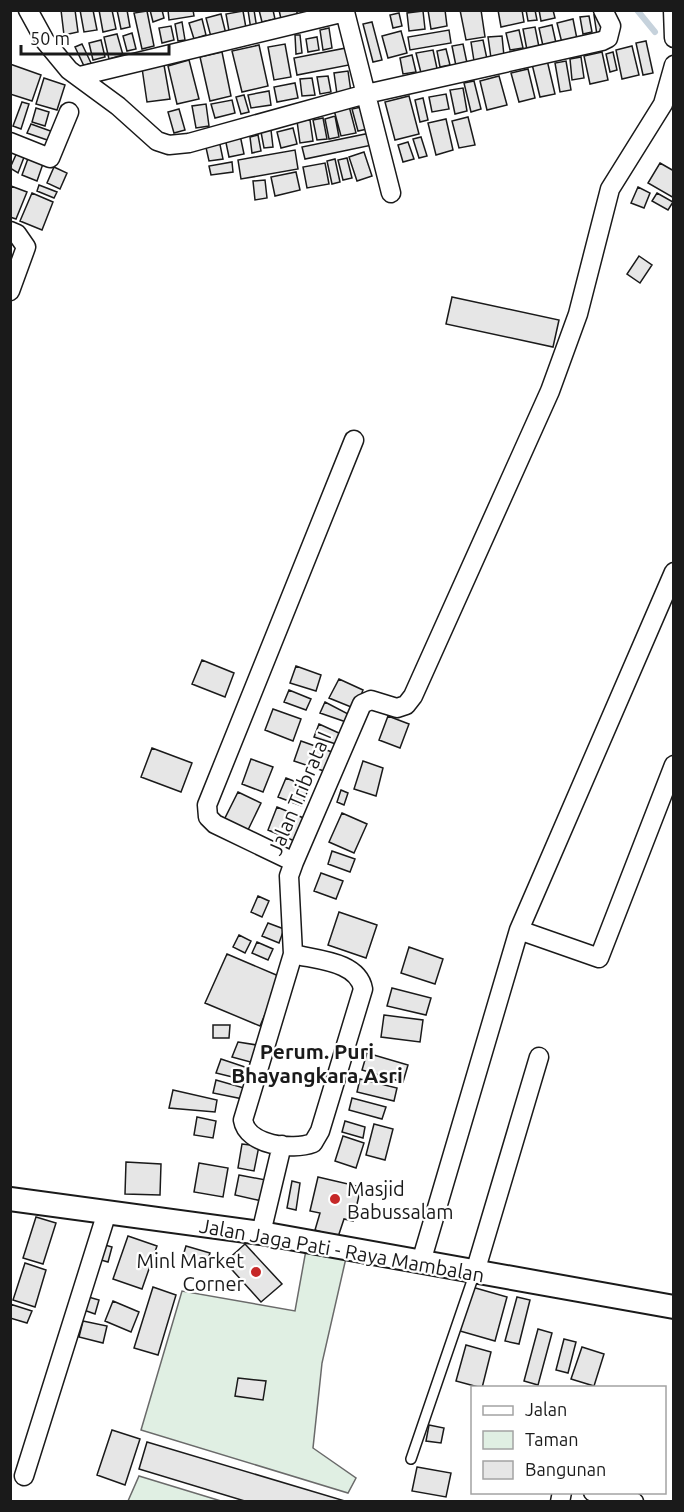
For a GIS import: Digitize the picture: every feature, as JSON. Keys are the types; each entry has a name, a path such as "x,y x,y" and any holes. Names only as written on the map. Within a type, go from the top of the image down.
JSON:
{"street":[{"path":"28,10 57,57 158,141 169,145 189,143 366,94 608,38 611,26 603,10"},
{"path":"673,10 674,38"},
{"path":"80,76 347,11 391,193"},
{"name":"Jalan Tribrata I","path":"282,1145 250,1134 244,1126 243,1116 293,954 289,876 294,862 362,704 371,700 401,708 413,696 499,509 550,391 573,329 610,189 663,104 674,65"},
{"path":"10,142 55,160 69,112"},
{"path":"10,231 17,234 26,247 10,291"},
{"path":"294,862 214,824 208,817 207,805 354,440"},
{"path":"421,1262 519,930 672,580"},
{"path":"519,930 598,958 674,765"},
{"path":"261,1233 282,1145 308,1145 317,1137 363,994 359,977 350,969 293,954"},
{"path":"475,1272 539,1057"},
{"name":"Jalan Jaga Pati - Raya Mambalan","path":"10,1199 261,1233 674,1307"},
{"path":"24,1476 107,1212"},
{"path":"601,1494 634,1502"}],"lane":[{"path":"411,1459 475,1272"}],"green space":[{"path":"306,1250 346,1258 322,1363 313,1448 356,1478 348,1493 141,1430 182,1291 295,1311"},
{"path":"139,1476 221,1501 128,1501"}],"building":[{"path":"61,10 75,10 78,32 64,35"},
{"path":"80,10 93,10 97,30 84,32"},
{"path":"99,10 112,10 116,29 103,32"},
{"path":"117,10 127,10 130,27 121,29"},
{"path":"150,10 162,10 164,18 153,22"},
{"path":"168,10 193,10 194,16 169,20"},
{"path":"248,10 254,10 257,29 251,30"},
{"path":"259,10 273,10 275,19 262,22"},
{"path":"279,10 296,10 298,15 281,19"},
{"path":"428,10 445,10 447,26 431,29"},
{"path":"460,10 481,10 485,37 466,40"},
{"path":"498,10 522,10 524,22 501,27"},
{"path":"526,10 535,10 537,20 528,21"},
{"path":"539,10 553,10 555,18 541,21"},
{"path":"147,11 154,46 142,49 134,13"},
{"path":"243,11 246,28 229,31 226,14"},
{"path":"423,11 425,29 409,31 407,13"},
{"path":"399,13 402,26 393,28 390,15"},
{"path":"221,14 226,34 211,37 206,18"},
{"path":"602,14 605,33 597,35 594,15"},
{"path":"589,16 592,32 583,34 580,17"},
{"path":"202,19 206,35 194,39 189,23"},
{"path":"573,19 577,39 562,43 557,23"},
{"path":"182,22 185,40 178,41 175,24"},
{"path":"372,22 382,60 373,62 363,24"},
{"path":"552,25 556,43 543,46 539,28"},
{"path":"171,26 174,40 162,43 159,28"},
{"path":"535,27 539,47 527,50 523,29"},
{"path":"329,28 332,48 323,50 320,30"},
{"path":"449,30 451,43 410,50 408,37"},
{"path":"519,30 523,48 510,50 506,33"},
{"path":"401,31 407,53 388,58 382,36"},
{"path":"132,33 136,49 127,51 123,36"},
{"path":"117,34 123,55 109,59 104,37"},
{"path":"295,35 300,35 302,53 296,54"},
{"path":"502,36 504,56 491,58 488,37"},
{"path":"317,37 319,50 308,52 306,39"},
{"path":"101,40 105,57 93,60 89,43"},
{"path":"483,40 487,59 474,61 471,42"},
{"path":"646,41 653,73 643,75 636,43"},
{"path":"82,44 91,63 84,66 75,47"},
{"path":"285,44 291,77 274,80 268,47"},
{"path":"463,44 467,63 456,66 452,46"},
{"path":"259,45 268,86 242,92 232,51"},
{"path":"632,46 639,75 622,79 616,50"},
{"path":"346,48 349,65 297,75 294,58"},
{"path":"446,49 450,65 440,67 437,51"},
{"path":"433,50 438,73 422,77 416,53"},
{"path":"222,52 231,96 210,101 200,57"},
{"path":"602,52 608,80 590,84 584,56"},
{"path":"613,52 617,70 610,72 606,54"},
{"path":"412,55 416,72 403,74 400,58"},
{"path":"581,57 584,78 572,80 570,59"},
{"path":"189,60 199,99 177,104 168,66"},
{"path":"547,60 555,94 540,97 532,64"},
{"path":"566,61 571,90 560,92 555,63"},
{"path":"10,64 41,75 32,101 10,94"},
{"path":"164,65 170,99 147,102 142,68"},
{"path":"528,69 535,98 519,102 511,73"},
{"path":"348,71 351,92 337,94 334,73"},
{"path":"328,76 331,92 320,94 317,77"},
{"path":"499,76 507,105 487,110 480,81"},
{"path":"44,78 65,85 57,110 36,104"},
{"path":"312,78 315,95 302,96 300,79"},
{"path":"474,81 481,109 471,112 464,83"},
{"path":"295,83 298,98 277,102 274,87"},
{"path":"463,88 467,111 455,114 450,90"},
{"path":"269,91 271,105 251,108 248,95"},
{"path":"446,94 449,109 432,112 429,97"},
{"path":"244,95 249,112 241,114 236,97"},
{"path":"409,96 419,134 395,140 385,102"},
{"path":"423,98 428,120 420,122 415,100"},
{"path":"232,100 235,113 215,118 211,104"},
{"path":"22,102 29,104 21,129 13,126"},
{"path":"206,104 209,126 196,128 192,106"},
{"path":"349,106 356,133 341,136 334,110"},
{"path":"366,106 372,128 358,131 352,109"},
{"path":"36,108 49,112 45,126 32,122"},
{"path":"179,109 185,130 174,133 168,112"},
{"path":"335,116 339,137 329,139 325,119"},
{"path":"468,117 475,145 459,148 452,121"},
{"path":"323,118 327,139 317,140 313,120"},
{"path":"446,119 453,150 436,155 428,123"},
{"path":"310,120 313,141 300,143 297,121"},
{"path":"31,124 56,133 53,142 27,133"},
{"path":"293,128 297,144 281,148 277,132"},
{"path":"271,130 273,147 264,148 261,132"},
{"path":"375,132 377,144 305,159 302,147"},
{"path":"240,135 244,154 229,157 225,138"},
{"path":"258,135 261,151 252,153 250,137"},
{"path":"421,137 427,156 419,158 413,139"},
{"path":"219,140 223,159 209,161 205,143"},
{"path":"408,142 414,159 403,162 398,145"},
{"path":"19,148 26,152 18,173 10,168"},
{"path":"295,150 298,169 241,179 238,160"},
{"path":"364,152 372,176 357,181 349,157"},
{"path":"30,153 45,158 37,181 22,175"},
{"path":"347,158 352,178 343,180 338,160"},
{"path":"335,159 340,182 332,184 327,161"},
{"path":"232,162 233,172 211,175 209,166"},
{"path":"325,163 329,184 307,188 303,167"},
{"path":"660,163 674,171 674,198 648,183"},
{"path":"54,167 67,173 60,189 47,183"},
{"path":"296,172 300,190 275,196 271,177"},
{"path":"265,180 267,198 255,200 253,181"},
{"path":"39,185 57,192 54,198 37,191"},
{"path":"11,186 27,192 16,219 10,217"},
{"path":"638,187 650,193 644,208 631,203"},
{"path":"32,193 53,202 42,230 20,221"},
{"path":"657,193 673,202 668,210 652,201"},
{"path":"639,256 652,265 640,283 627,274"},
{"path":"452,297 559,320 553,347 446,324"},
{"path":"202,660 234,673 225,697 192,684"},
{"path":"296,666 321,675 316,691 290,683"},
{"path":"339,679 363,690 356,709 329,698"},
{"path":"289,690 311,699 306,710 284,702"},
{"path":"325,702 352,716 349,723 320,713"},
{"path":"273,709 301,719 293,741 265,730"},
{"path":"388,716 409,724 400,748 379,740"},
{"path":"319,724 341,734 339,745 314,737"},
{"path":"301,741 332,752 324,771 294,761"},
{"path":"152,748 192,763 181,792 141,777"},
{"path":"251,759 273,767 263,792 242,784"},
{"path":"363,761 383,768 376,796 354,789"},
{"path":"286,778 309,787 302,806 278,797"},
{"path":"341,790 348,793 344,805 337,802"},
{"path":"238,792 261,803 247,832 224,820"},
{"path":"277,807 306,819 297,842 268,830"},
{"path":"342,813 367,824 354,853 329,842"},
{"path":"332,851 355,859 350,872 328,864"},
{"path":"321,873 343,881 336,899 314,891"},
{"path":"258,896 269,901 262,917 251,912"},
{"path":"339,912 377,925 366,958 328,945"},
{"path":"268,923 284,929 279,943 262,936"},
{"path":"239,935 251,941 245,953 233,947"},
{"path":"257,942 273,949 268,960 252,953"},
{"path":"409,947 443,959 435,984 401,973"},
{"path":"227,954 281,977 260,1026 205,1003"},
{"path":"392,988 431,998 426,1015 387,1006"},
{"path":"384,1015 423,1020 420,1042 381,1037"},
{"path":"213,1025 230,1025 229,1038 213,1038"},
{"path":"238,1042 263,1046 258,1064 232,1057"},
{"path":"367,1053 408,1065 403,1082 362,1070"},
{"path":"221,1059 251,1069 249,1081 216,1073"},
{"path":"360,1079 397,1088 394,1101 357,1092"},
{"path":"216,1080 244,1088 243,1099 213,1093"},
{"path":"173,1090 217,1100 215,1112 169,1108"},
{"path":"352,1098 386,1107 382,1119 349,1110"},
{"path":"197,1117 216,1121 213,1138 194,1135"},
{"path":"345,1121 365,1127 363,1138 342,1132"},
{"path":"374,1124 393,1129 385,1160 366,1155"},
{"path":"343,1136 364,1143 356,1168 335,1161"},
{"path":"242,1144 259,1146 254,1171 238,1168"},
{"path":"126,1162 161,1164 160,1195 125,1194"},
{"path":"199,1163 228,1168 223,1197 194,1192"},
{"path":"239,1175 266,1180 262,1201 235,1195"},
{"name":"Masjid Babussalam","path":"318,1177 361,1187 353,1221 344,1219 338,1237 315,1230 320,1213 310,1211"},
{"path":"292,1181 300,1183 296,1210 287,1208"},
{"path":"36,1217 56,1223 43,1264 23,1258"},
{"path":"128,1236 157,1246 142,1289 113,1279"},
{"path":"245,1244 282,1284 261,1302 225,1262"},
{"path":"105,1245 112,1247 108,1262 101,1260"},
{"path":"186,1246 210,1253 205,1267 182,1259"},
{"path":"25,1263 46,1270 35,1307 13,1300"},
{"path":"153,1287 176,1295 158,1355 134,1348"},
{"path":"472,1287 507,1297 495,1341 460,1331"},
{"path":"85,1296 99,1300 95,1314 81,1309"},
{"path":"517,1297 530,1300 519,1344 505,1341"},
{"path":"113,1301 139,1312 131,1332 105,1321"},
{"path":"10,1304 32,1311 27,1323 10,1318"},
{"path":"83,1321 107,1326 103,1343 79,1337"},
{"path":"538,1329 552,1333 538,1385 524,1381"},
{"path":"564,1339 576,1342 568,1373 556,1370"},
{"path":"466,1345 491,1352 482,1386 456,1381"},
{"path":"582,1347 604,1354 594,1386 571,1379"},
{"path":"238,1378 266,1381 263,1400 235,1396"},
{"path":"429,1425 444,1428 441,1443 426,1441"},
{"path":"112,1430 140,1439 125,1485 97,1475"},
{"path":"147,1442 345,1502 248,1502 139,1469"},
{"path":"417,1467 451,1473 446,1497 412,1491"}],"waterway":[{"path":"637,10 655,32"}],"place":[{"name":"Masjid Babussalam","path":"335,1199"},
{"name":"Minl Market Corner","path":"256,1272"}],"district":[{"name":"Perum. Puri Bhayangkara Asri","path":"317,1063"}]}
